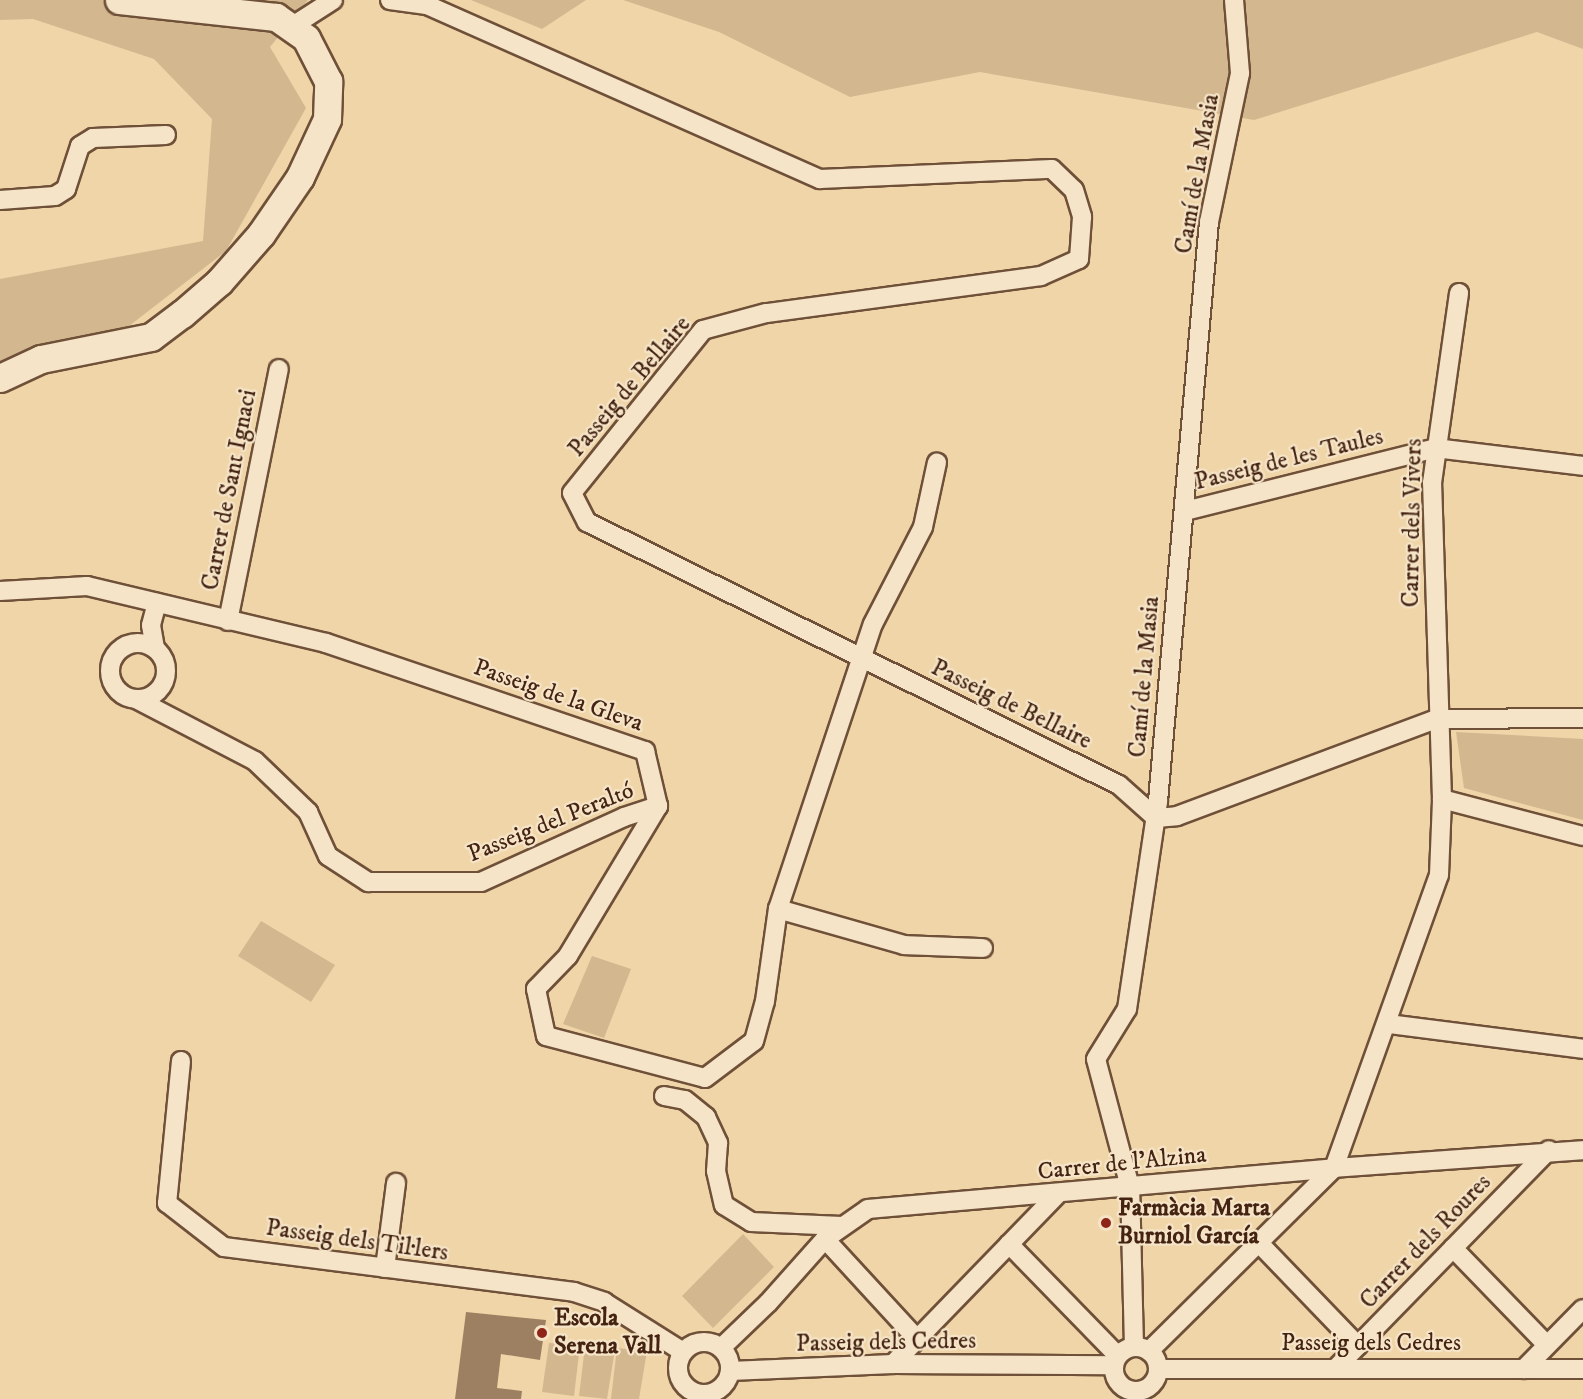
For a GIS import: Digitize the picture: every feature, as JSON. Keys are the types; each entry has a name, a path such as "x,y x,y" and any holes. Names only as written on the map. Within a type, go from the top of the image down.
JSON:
{"street":[{"path":"0,378 41,359 151,336 219,282 261,234 300,177 327,120 328,81 306,38 276,17 119,0"},
{"path":"291,27 333,0"},
{"name":"Passeig de Bellaire","path":"390,0 427,5 820,179 1052,169 1074,190 1082,217 1079,259 1041,276 766,313 703,330 572,493 587,522 1119,785 1156,818"},
{"name":"Camí de la Masia","path":"1129,1355 1130,1187 1096,1059 1127,1009 1156,818 1209,222 1240,73 1234,0"},
{"path":"0,200 55,196 66,189 80,146 93,138 166,135"},
{"name":"Carrer dels Vivers","path":"1334,1168 1389,1024 1439,875 1442,799 1437,720 1435,448 1459,293"},
{"name":"Carrer de Sant Ignaci","path":"228,621 279,369"},
{"name":"Passeig de les Taules","path":"1185,511 1435,448 1583,466"},
{"path":"658,806 568,956 536,989 546,1036 705,1078 754,1041 765,1001 778,909 873,624 923,527 938,462"},
{"name":"Passeig de la Gleva","path":"0,591 87,586 326,643 645,750 658,806"},
{"path":"155,648 137,642 126,645 111,661 111,681 117,689 136,699 155,693 166,676 166,666 155,648 151,625 157,603"},
{"name":"Passeig del Peraltó","path":"136,699 255,761 308,812 328,856 368,882 481,882 624,817 658,806"},
{"path":"1156,818 1177,816 1437,720 1583,718"},
{"path":"1442,799 1583,836"},
{"path":"778,909 904,945 983,948"},
{"path":"1389,1024 1583,1049"},
{"name":"Passeig dels Til·lers","path":"181,1061 167,1203 224,1247 574,1292 604,1302 683,1352"},
{"path":"664,1096 685,1100 706,1118 718,1143 716,1171 724,1205 751,1222 842,1226"},
{"name":"Carrer de l'Alzina","path":"722,1348 768,1304 825,1239 868,1209 1057,1195 1550,1150 1583,1150"},
{"name":"Carrer dels Roures","path":"1337,1367 1550,1150"},
{"path":"1010,1244 1129,1355 1158,1369 1153,1383 1139,1395 1122,1386 1129,1355 1258,1242 1334,1168"},
{"path":"385,1269 396,1183"},
{"path":"893,1364 1057,1195"},
{"path":"825,1239 917,1339"},
{"path":"1258,1242 1358,1346"},
{"path":"1453,1248 1547,1345"},
{"path":"1524,1369 1583,1309"},
{"path":"703,1341 722,1348 730,1371 721,1388 704,1397 686,1387 680,1380 678,1363 683,1352 703,1341"},
{"name":"Passeig dels Cedres","path":"730,1371 1129,1355"},
{"name":"Passeig dels Cedres","path":"1158,1369 1337,1367 1583,1369"}],"shaded area":[{"path":"0,0 308,0 270,47 306,108 226,251 129,326 0,364 0,279 203,241 212,119 154,59 33,19 0,20"},
{"path":"471,0 586,0 542,29"},
{"path":"623,0 1583,0 1583,49 1537,32 1254,120 980,72 850,97 719,32"},
{"path":"1456,732 1583,739 1583,820 1464,788"},
{"path":"261,921 335,965 311,1002 238,956"},
{"path":"592,956 631,969 604,1038 563,1024"},
{"path":"743,1234 774,1267 713,1328 682,1296"},
{"path":"549,1343 580,1345 574,1396 542,1392"},
{"path":"585,1346 615,1349 607,1399 579,1396"},
{"path":"617,1348 647,1351 639,1399 611,1399"}],"building":[{"path":"466,1312 546,1320 540,1360 501,1354 497,1388 522,1391 521,1399 455,1399"}],"place":[{"name":"Farmàcia Marta Burniol García","path":"1106,1223"},
{"name":"Escola Serena Vall","path":"542,1333"}]}
